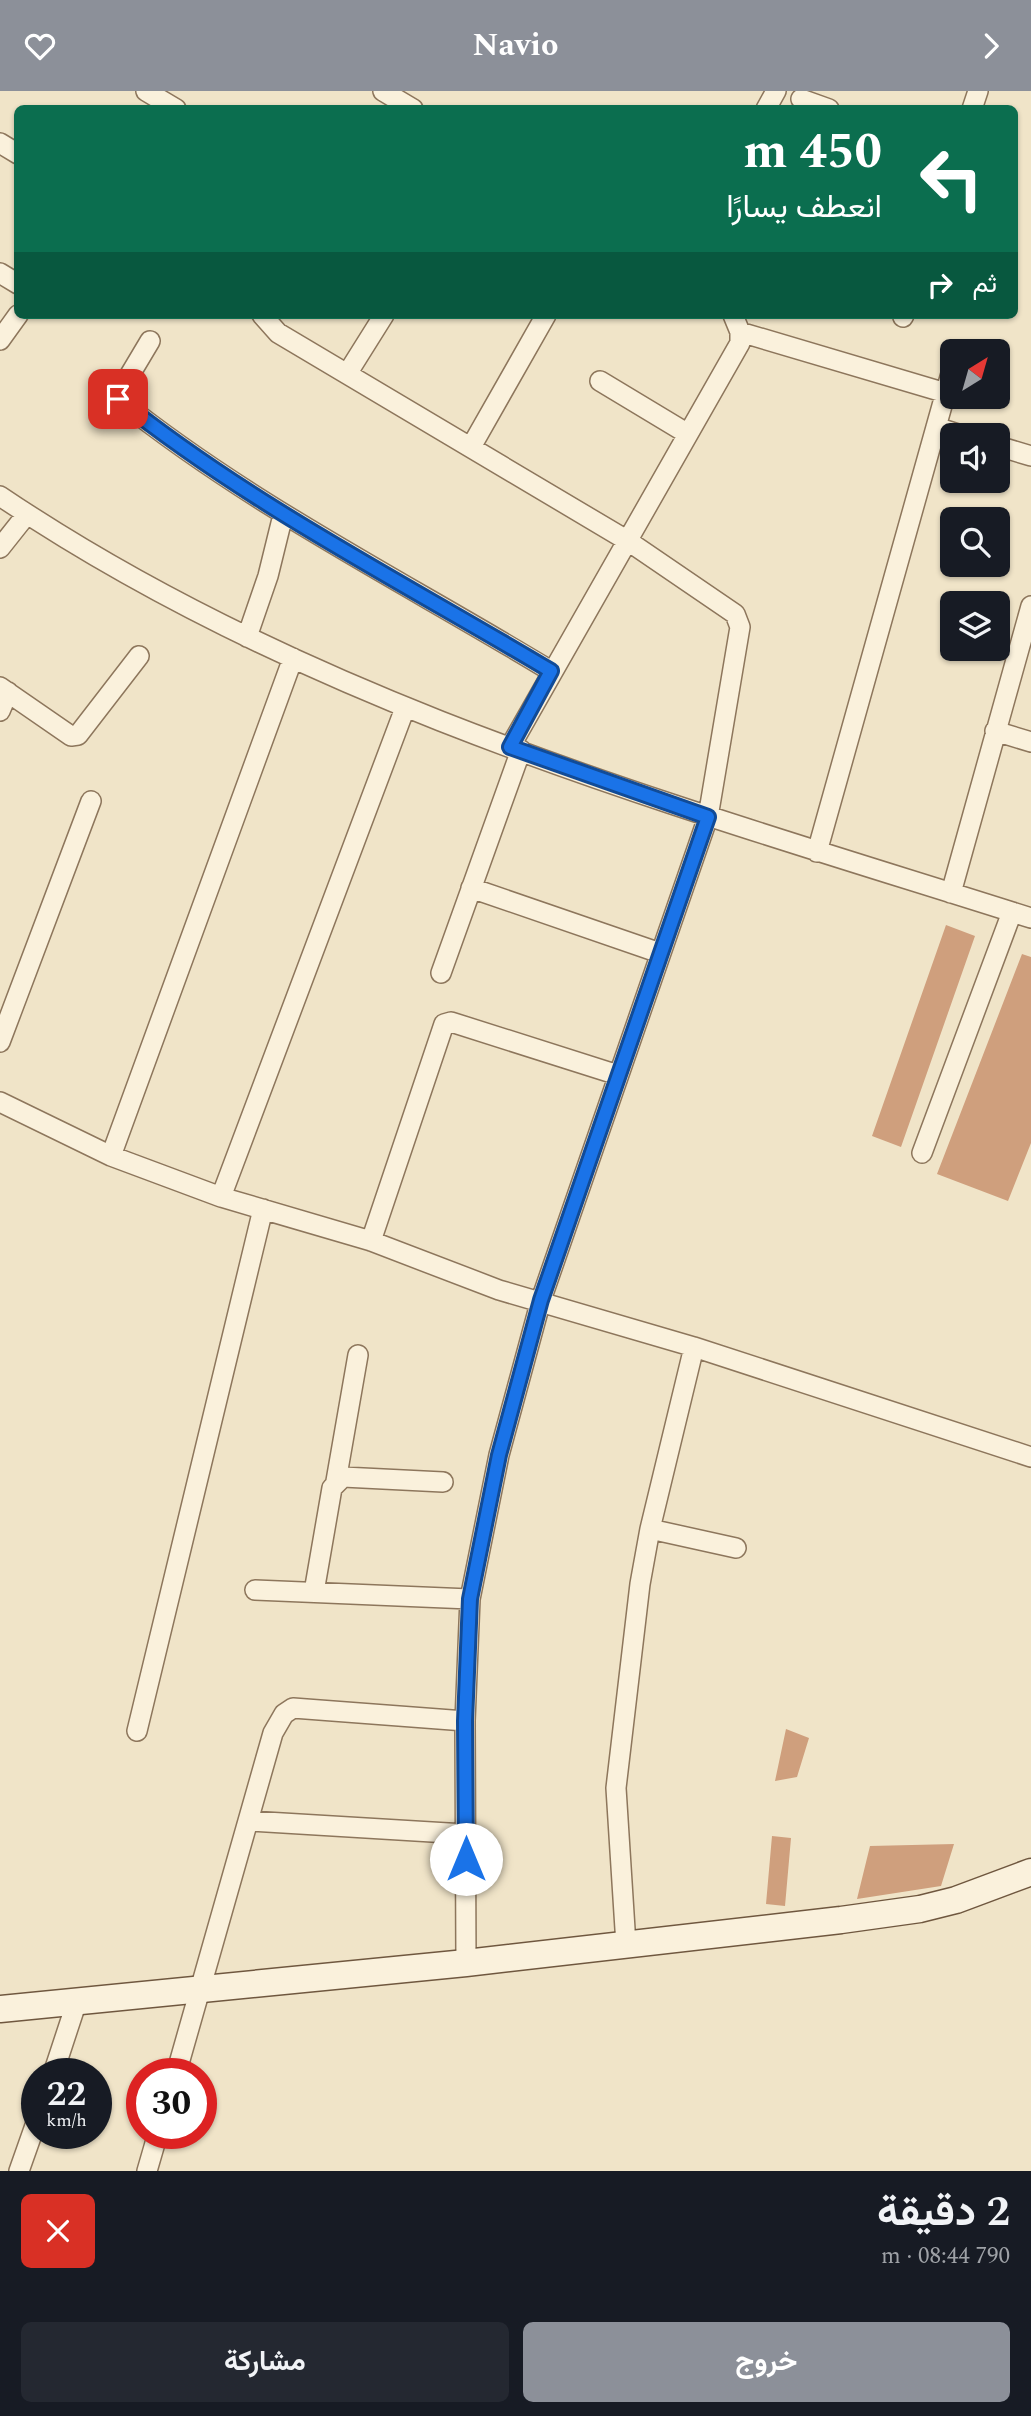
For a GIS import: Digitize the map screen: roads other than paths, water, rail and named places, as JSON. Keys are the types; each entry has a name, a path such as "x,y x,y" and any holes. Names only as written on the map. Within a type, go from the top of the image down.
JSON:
{"street":[{"path":"146,91 169,105"},
{"path":"384,96 404,105"},
{"path":"801,99 818,105"},
{"path":"0,340 15,319"},
{"path":"266,319 278,333 628,541 735,614 740,627 708,817 541,1300 499,1455 470,1599 465,1721 466,1963"},
{"path":"347,374 381,319"},
{"path":"471,447 544,319"},
{"path":"441,973 516,749 551,671 740,343 737,324 940,391"},
{"path":"150,341 118,399 283,515 425,594 551,671"},
{"path":"600,381 688,434"},
{"path":"817,852 941,409"},
{"path":"936,427 940,428"},
{"path":"1010,450 1031,456"},
{"path":"0,496 186,607 405,708 708,817 1022,915 922,1153"},
{"path":"0,548 27,514"},
{"path":"247,637 268,576 283,515"},
{"path":"951,893 1031,606"},
{"path":"0,711 4,689 71,736 78,735 139,656"},
{"path":"111,1156 293,658"},
{"path":"221,1197 405,708"},
{"path":"995,731 1031,743"},
{"path":"0,1042 91,801"},
{"path":"471,888 660,953"},
{"path":"371,1241 444,1024 451,1022 618,1075"},
{"path":"0,1102 111,1156 221,1197 371,1241 499,1290 541,1300 694,1347 1031,1457"},
{"path":"137,1731 263,1209"},
{"path":"626,1945 616,1788 640,1584 650,1529 694,1347"},
{"path":"314,1592 358,1355"},
{"path":"336,1481 343,1477 443,1482"},
{"path":"650,1529 736,1548"},
{"path":"255,1590 470,1599"},
{"path":"181,2058 273,1733 284,1714 293,1708 465,1721"},
{"path":"249,1821 466,1833"},
{"path":"0,2008 466,1963 920,1909 994,1888 1029,1872"},
{"path":"57,2058 77,2001"},
{"path":"19,2171 27,2149"},
{"path":"147,2171 153,2149"}]}
